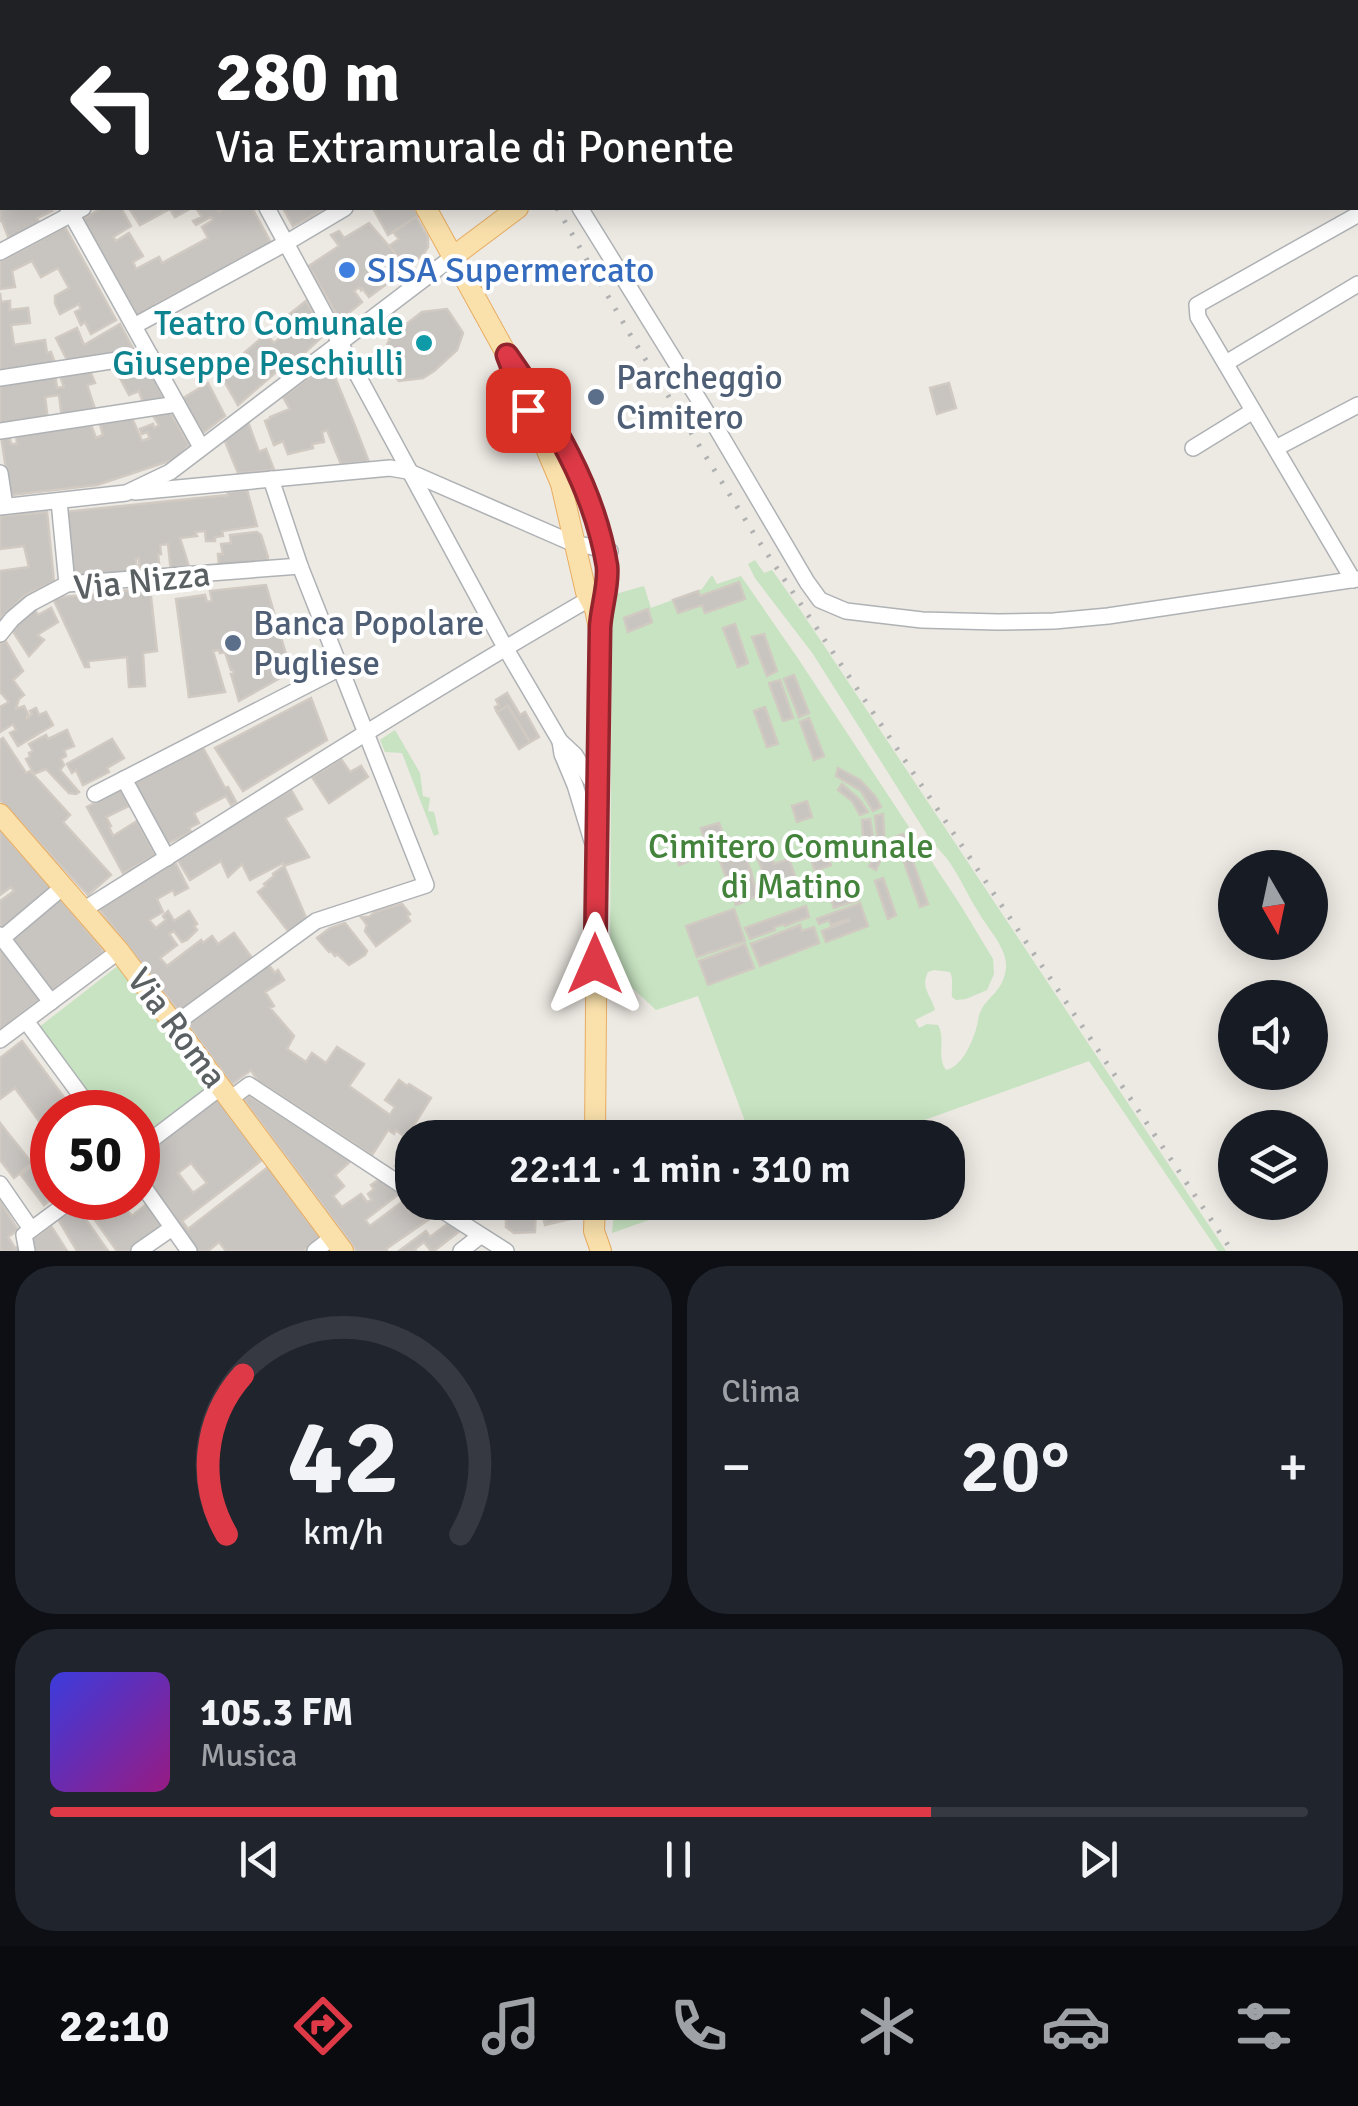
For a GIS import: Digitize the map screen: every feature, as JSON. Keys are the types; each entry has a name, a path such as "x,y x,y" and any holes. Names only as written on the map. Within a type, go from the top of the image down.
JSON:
{"main road":[{"path":"427,210 507,355 560,484 586,592 596,599"},
{"path":"454,256 515,210"},
{"path":"507,355 540,403 586,486 607,550 608,576 596,599 600,628 590,796 596,853 594,1120"},
{"name":"Via Roma","path":"0,814 120,951 338,1244"}],"street":[{"path":"0,252 74,210 177,404 197,450 195,470 205,486"},
{"path":"268,210 506,649 560,741 575,755 590,796"},
{"path":"134,326 342,210"},
{"path":"581,210 820,600 846,611 922,620 1054,621 1108,616 1356,579 1198,317 1197,305 1358,216"},
{"path":"126,493 170,472 454,256"},
{"path":"1226,362 1358,284"},
{"path":"0,378 150,355"},
{"path":"0,431 177,404"},
{"path":"1276,448 1358,405"},
{"path":"1193,448 1254,411"},
{"path":"0,472 3,506 390,468 408,471 575,543 607,550"},
{"path":"175,1024 316,920 426,885 300,566 271,478"},
{"path":"60,501 67,584"},
{"name":"Via Nizza","path":"0,634 31,603 67,584 300,566"},
{"path":"83,910 506,649 596,599"},
{"path":"94,794 342,667"},
{"path":"124,778 167,858"},
{"path":"52,1002 1,938 63,887"},
{"path":"0,1040 120,951"},
{"path":"26,1021 77,1090"},
{"path":"160,1136 226,1093 249,1084 395,1181"},
{"path":"0,1184 32,1229"},
{"path":"160,1211 188,1251"},
{"path":"27,1251 24,1235 44,1220"},
{"path":"456,1220 506,1251"},
{"path":"139,1251 172,1228"},
{"path":"461,1251 480,1236"},
{"path":"315,1251 338,1244"}],"green space":[{"name":"Cimitero Comunale di Matino","path":"755,560 764,573 772,570 801,611 1226,1251 1218,1251 1089,1061 924,1120 745,1120 698,996 656,1010 610,967 612,595 644,586 651,608 702,589 712,575 717,584 741,576 993,959 994,974 987,990 966,999 952,997 950,972 928,972 926,987 935,1010 915,1020 919,1028 938,1025 946,1070 958,1063 967,1050 983,1007 1004,977 1006,961 997,939 952,866 928,836 813,654 748,564"},
{"path":"395,730 420,773 423,796 430,798 428,811 434,812 439,834 434,836 402,753 385,752 380,740"},
{"path":"119,965 209,1089 160,1122 160,1090 86,1090 38,1028"},
{"path":"613,1220 649,1220 612,1233"}],"building":[{"path":"0,210 52,211 9,239 0,221"},
{"path":"99,210 122,210 131,226 113,237 116,241 129,233 143,256 133,262 136,269 159,257 162,263 208,238 202,227 213,220 211,217 196,225 193,221 202,217 197,210 253,210 271,243 135,319 80,221"},
{"path":"130,210 168,210 140,225"},
{"path":"284,210 322,210 293,226"},
{"path":"374,210 415,210 419,216 388,235"},
{"path":"416,217 428,237 428,247 406,266 389,246 399,239 393,232"},
{"name":"SISA Supermercato","path":"369,223 407,267 393,279 384,268 379,272 388,283 369,297 359,287 354,291 362,302 340,320 309,266 339,246 331,235 339,231 344,238"},
{"path":"65,227 116,320 91,334 75,312 81,309 79,304 60,314 55,296 69,288 58,268 41,277 32,261 12,271 15,287 0,289 0,262"},
{"path":"0,293 1,302 10,301 10,310 28,308 30,323 11,325 14,345 45,340 47,353 51,352 56,366 0,374"},
{"path":"306,301 325,334 238,405 220,374 266,334 274,343 280,338 286,329 280,322"},
{"name":"Teatro Comunale Giuseppe Peschiulli","path":"447,309 463,333 457,350 423,378 399,381 381,359 391,336 422,312"},
{"path":"120,324 136,354 69,364 56,338 77,328 84,345"},
{"path":"145,361 166,402 144,405 139,391 129,395 113,365"},
{"path":"329,363 369,462 341,464 327,430 322,432 324,442 312,444 313,448 288,454 283,441 274,445 265,421 290,409 283,397"},
{"path":"89,368 95,383 87,385 96,412 62,418 59,395 45,397 48,420 0,427 0,383 55,375 57,388 64,387 59,373"},
{"path":"208,383 225,416 203,433 182,399"},
{"path":"949,383 956,408 937,414 930,388"},
{"path":"169,410 189,445 172,464 169,461 97,485 10,495 1,436 9,435 11,444 17,444 16,434 90,422 96,438 103,435 99,421 131,416 142,441 150,438 140,429 159,425 152,414"},
{"path":"248,422 259,452 266,449 274,470 238,473 224,439"},
{"path":"247,490 257,526 222,531 223,536 215,537 215,541 206,541 205,531 180,538 190,570 171,572 168,544 160,545 160,573 140,575 139,558 137,575 72,579 64,512"},
{"path":"47,512 54,582 25,595 0,619 0,571 29,567 24,546 0,549 0,516"},
{"path":"257,532 268,557 267,564 219,567 221,544 231,543 230,535"},
{"path":"739,582 745,599 705,613 702,605 678,613 673,600 698,591 700,596"},
{"name":"Banca Popolare Pugliese","path":"266,585 291,672 239,701 225,652 213,651 225,692 189,697 176,599 205,595 207,602 212,601 210,591"},
{"path":"150,588 157,651 143,653 145,686 129,687 127,657 88,661 89,667 85,667 53,598"},
{"path":"34,608 38,615 51,608 58,622 37,635 44,640 29,656 12,630"},
{"path":"648,609 652,622 628,632 624,618"},
{"path":"735,624 748,663 738,667 723,628"},
{"path":"764,634 777,671 767,676 752,637"},
{"path":"5,640 23,671 13,680 24,695 16,709 24,706 26,719 36,708 39,715 46,712 53,725 18,746 10,733 16,730 13,724 0,732 0,707 9,702 0,692 0,645"},
{"path":"794,675 809,713 799,717 784,679"},
{"path":"780,680 793,718 783,721 769,683"},
{"path":"507,693 520,715 525,712 539,737 530,742 508,706 497,712 496,700"},
{"path":"311,698 327,740 243,791 215,748"},
{"path":"508,706 530,742 519,749 497,712"},
{"path":"765,707 778,744 767,747 754,711"},
{"path":"809,718 824,756 814,760 800,722"},
{"path":"67,730 74,746 64,750 66,756 61,759 64,765 60,770 79,792 76,794 69,793 46,769 34,774 26,759 33,751 29,744"},
{"path":"3,738 26,773 30,771 70,815 63,822 111,875 88,895 0,800"},
{"path":"112,739 124,758 107,768 109,772 83,785 76,770 72,773 67,764"},
{"path":"202,746 236,802 231,805 226,796 194,813 199,823 189,828 191,832 166,844 133,782"},
{"path":"341,759 350,772 361,766 368,777 329,803 312,777"},
{"path":"838,768 860,780 881,807 873,811 861,791 836,776"},
{"path":"842,784 868,812 860,815 852,801 838,790"},
{"path":"121,789 129,806 106,817 113,836 137,821 155,855 123,873 87,807"},
{"path":"291,790 302,809 285,818 309,857 284,866 283,863 250,880 242,864 228,877 221,861 190,880 177,859"},
{"path":"807,801 812,817 797,822 792,806"},
{"path":"883,814 885,849 876,870 869,866 878,843 875,816"},
{"path":"870,819 872,853 864,851 862,820"},
{"path":"719,823 728,848 709,854 701,828"},
{"path":"0,830 53,889 4,930 0,925 0,901 14,891 11,887 0,895"},
{"path":"903,834 928,904 920,907 895,837"},
{"path":"688,843 694,859 679,865 673,848"},
{"path":"727,850 729,860 745,854 750,869 726,877 717,854"},
{"path":"769,851 774,864 789,859 798,884 774,893 771,890 756,855"},
{"path":"825,851 831,865 815,871 810,856"},
{"path":"175,862 188,888 175,895 173,890 157,899 163,912 149,920 156,928 166,920 163,916 168,911 174,921 189,911 197,930 182,942 174,931 169,934 177,945 160,958 167,966 201,940 203,943 212,936 218,944 234,933 252,958 180,1013 100,910"},
{"path":"284,866 307,920 289,932 258,892"},
{"path":"751,871 757,896 736,905 727,880"},
{"path":"883,878 896,915 888,919 875,881"},
{"path":"854,887 859,900 834,908 830,897"},
{"path":"59,897 104,951 50,992 10,938"},
{"path":"860,903 868,926 826,942 822,931 849,921 831,925 829,920 819,924 817,919"},
{"path":"402,904 410,921 376,946 361,917"},
{"path":"806,906 809,917 750,939 745,928"},
{"path":"734,909 745,941 697,957 686,926"},
{"path":"345,923 367,951 349,965 317,938"},
{"path":"800,925 802,931 814,927 819,943 760,966 751,944"},
{"path":"745,944 754,968 708,985 699,961"},
{"path":"0,948 42,998 0,1030"},
{"path":"268,964 284,980 265,992 274,1006 270,1008 294,1036 287,1049 306,1062 312,1053 326,1063 337,1047 364,1064 349,1086 390,1115 395,1107 385,1100 399,1080 431,1098 417,1120 395,1120 394,1134 388,1130 372,1155 258,1081 251,1070 232,1084 186,1022"},
{"path":"22,1041 59,1090 30,1090 30,1109 15,1088 0,1099 0,1058"},
{"path":"249,1096 352,1160 335,1175 344,1186 333,1196 342,1207 361,1194 367,1202 372,1200 368,1194 374,1189 371,1185 381,1178 395,1186 395,1197 365,1220 370,1226 395,1207 395,1220 428,1220 387,1251 357,1251 244,1100"},
{"path":"218,1098 262,1160 182,1221 188,1229 268,1167 321,1238 303,1251 226,1251 219,1242 208,1251 195,1251 160,1202 160,1142","holes":["191,1163 207,1183 193,1193 178,1173"]},
{"path":"0,1123 30,1165 14,1178 0,1160"},
{"path":"30,1168 30,1187 21,1175"},
{"path":"0,1201 18,1230 8,1237 21,1251 0,1251"},
{"path":"160,1219 165,1226 132,1251 117,1251 95,1220"},
{"path":"59,1220 86,1220 108,1251 77,1251"},
{"path":"506,1220 535,1220 535,1232 514,1233 506,1227"},
{"path":"450,1222 461,1230 434,1251 424,1242 416,1251 399,1251 426,1231 430,1237"},
{"path":"51,1226 67,1251 34,1251 29,1242"}],"railway":[{"path":"558,210 756,537 1232,1251"}],"place":[{"name":"SISA Supermercato","path":"347,270"},
{"name":"Teatro Comunale Giuseppe Peschiulli","path":"424,343"},
{"name":"Parcheggio Cimitero","path":"596,397"},
{"name":"Banca Popolare Pugliese","path":"233,643"}],"route":[{"path":"528,410 507,355 540,403 586,486 606,556 608,576 600,628 595,964"}]}
